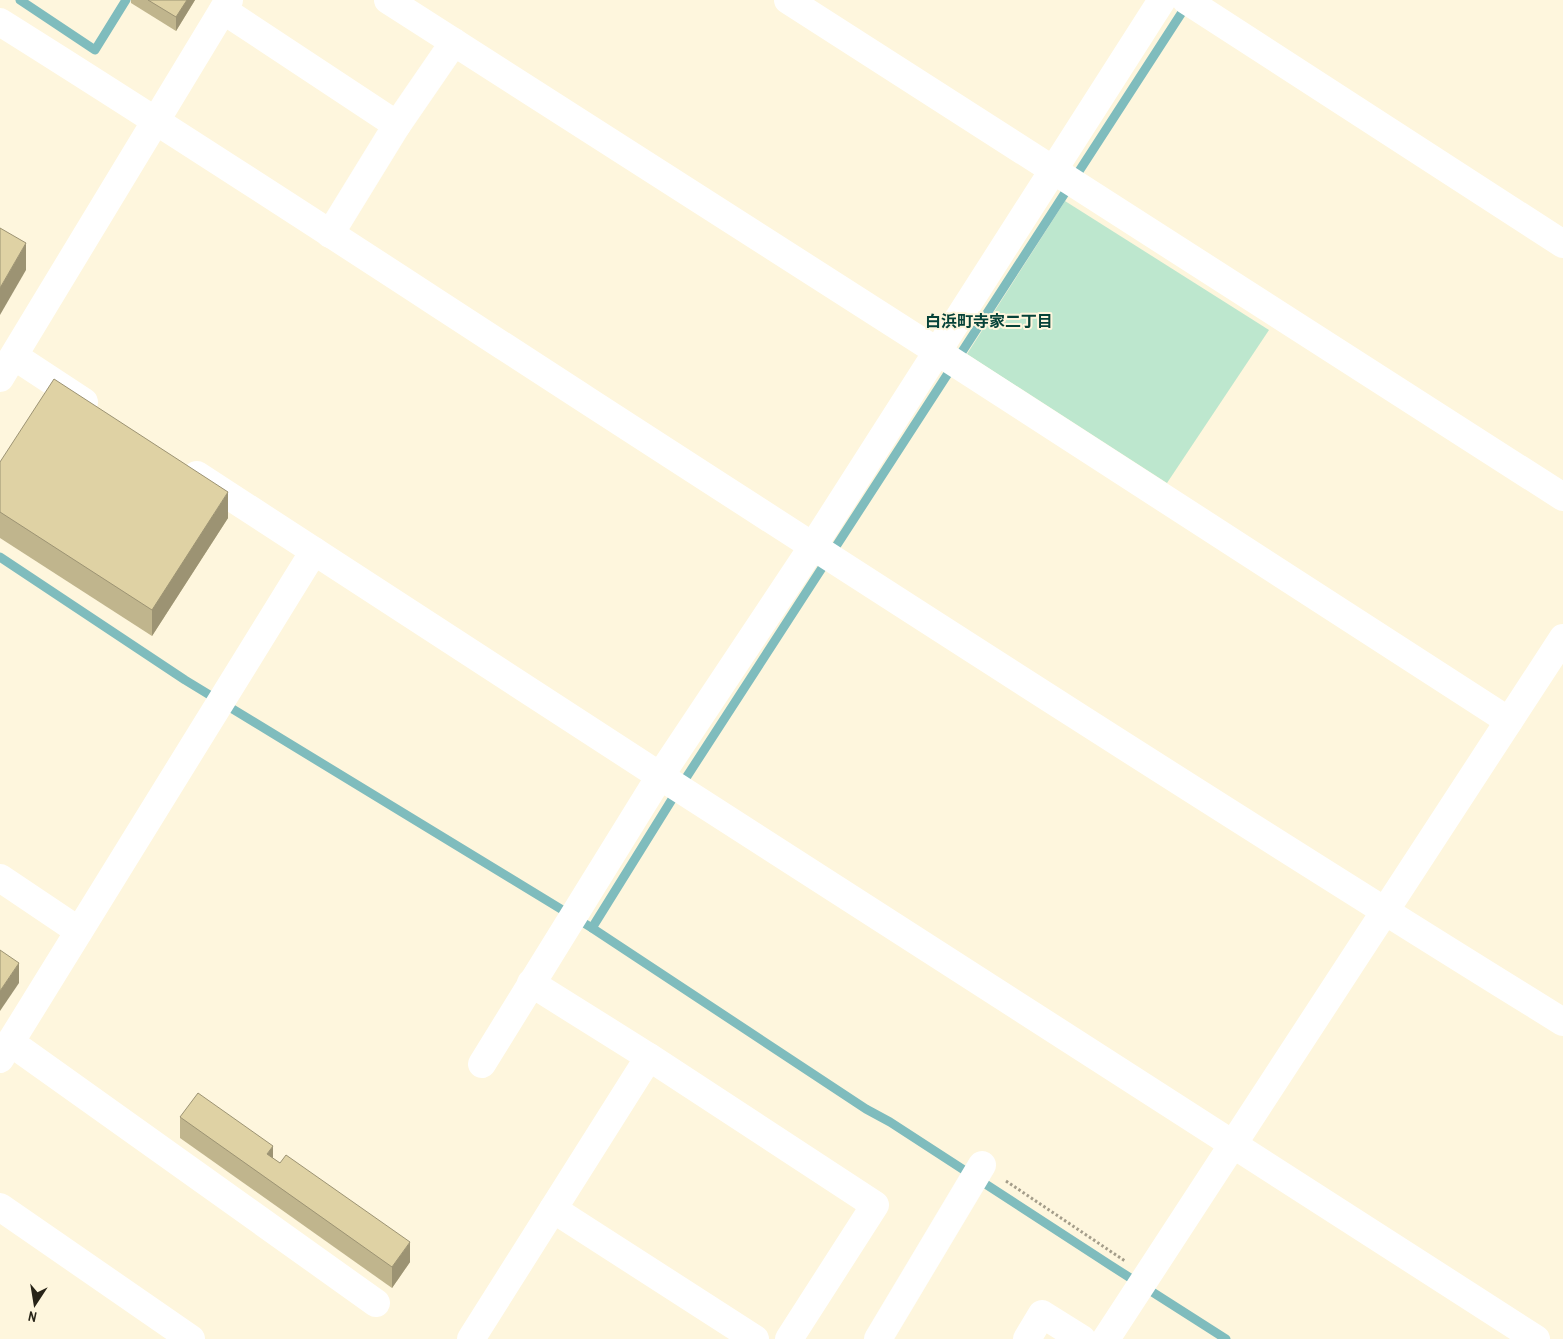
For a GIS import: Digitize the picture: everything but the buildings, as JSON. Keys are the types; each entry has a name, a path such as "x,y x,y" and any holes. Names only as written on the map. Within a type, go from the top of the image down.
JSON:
{"street":[{"path":"388,0 1509,721"},
{"path":"788,0 1563,497"},
{"path":"482,1064 660,776 813,546 1162,0"},
{"path":"106,416 7,367 226,5 397,126"},
{"path":"1193,5 1563,244"},
{"path":"0,22 156,119 330,234 813,546 1386,912 1563,1022"},
{"path":"330,234 397,126 454,42"},
{"path":"180,464 660,776 1536,1339"},
{"path":"314,551 5,1050 376,1303"},
{"path":"1106,1339 1563,638"},
{"path":"0,878 79,931"},
{"path":"531,983 649,1057 875,1205 789,1339"},
{"path":"471,1339 649,1057"},
{"path":"878,1339 982,1165"},
{"path":"0,1207 191,1339"},
{"path":"553,1209 755,1339"},
{"path":"1027,1339 1042,1314 1082,1339"}],"path":[{"path":"982,1165 1147,1276"}],"green space":[{"path":"1065,201 1269,330 1167,483 967,354"}],"waterway":[{"path":"20,0 95,50 126,0"},
{"path":"592,928 671,801 1188,3"},
{"path":"0,557 185,680 592,928 866,1109 890,1122 1226,1339"}],"district":[{"name":"白浜町寺家二丁目","path":"989,321"}]}
